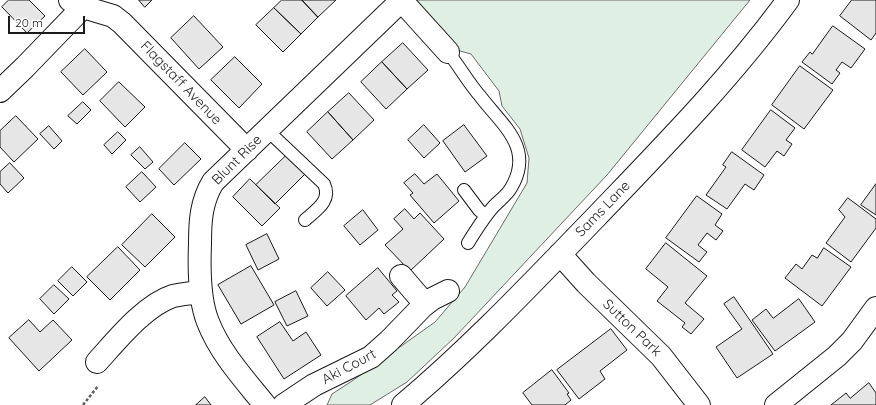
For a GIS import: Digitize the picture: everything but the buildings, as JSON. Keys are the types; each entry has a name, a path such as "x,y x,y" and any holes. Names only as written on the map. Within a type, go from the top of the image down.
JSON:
{"street":[{"name":"Blunt Rise","path":"265,405 235,369 207,322 201,292 199,265 201,217 206,193 213,182 401,0 448,52"},
{"name":"Sams Lane","path":"403,405 460,354 560,254 678,132 762,35 788,0"},
{"path":"0,91 76,4"},
{"name":"Flagstaff Avenue","path":"76,4 113,16 122,23 247,150"},
{"name":"Sutton Park","path":"560,254 586,283 661,356 699,405"},
{"path":"402,276 425,304"},
{"name":"Aki Court","path":"284,405 314,385 371,357 425,304 448,291"},
{"path":"97,362 140,316 152,307 172,297 201,292"},
{"path":"776,405 837,356 852,340 876,308"}],"lane":[{"name":"Blunt Rise","path":"448,52 480,96 510,131 516,142 518,152 519,164 517,174 511,188 486,216 468,243"},
{"path":"267,130 324,184 327,190 325,201 305,220"},
{"path":"464,190 479,210 486,216"}],"green space":[{"path":"413,0 750,0 607,175 454,338 407,382 370,405 327,405 332,394 435,322 465,287 527,183 529,158 520,129 502,106 499,91 471,54 453,49"}]}
